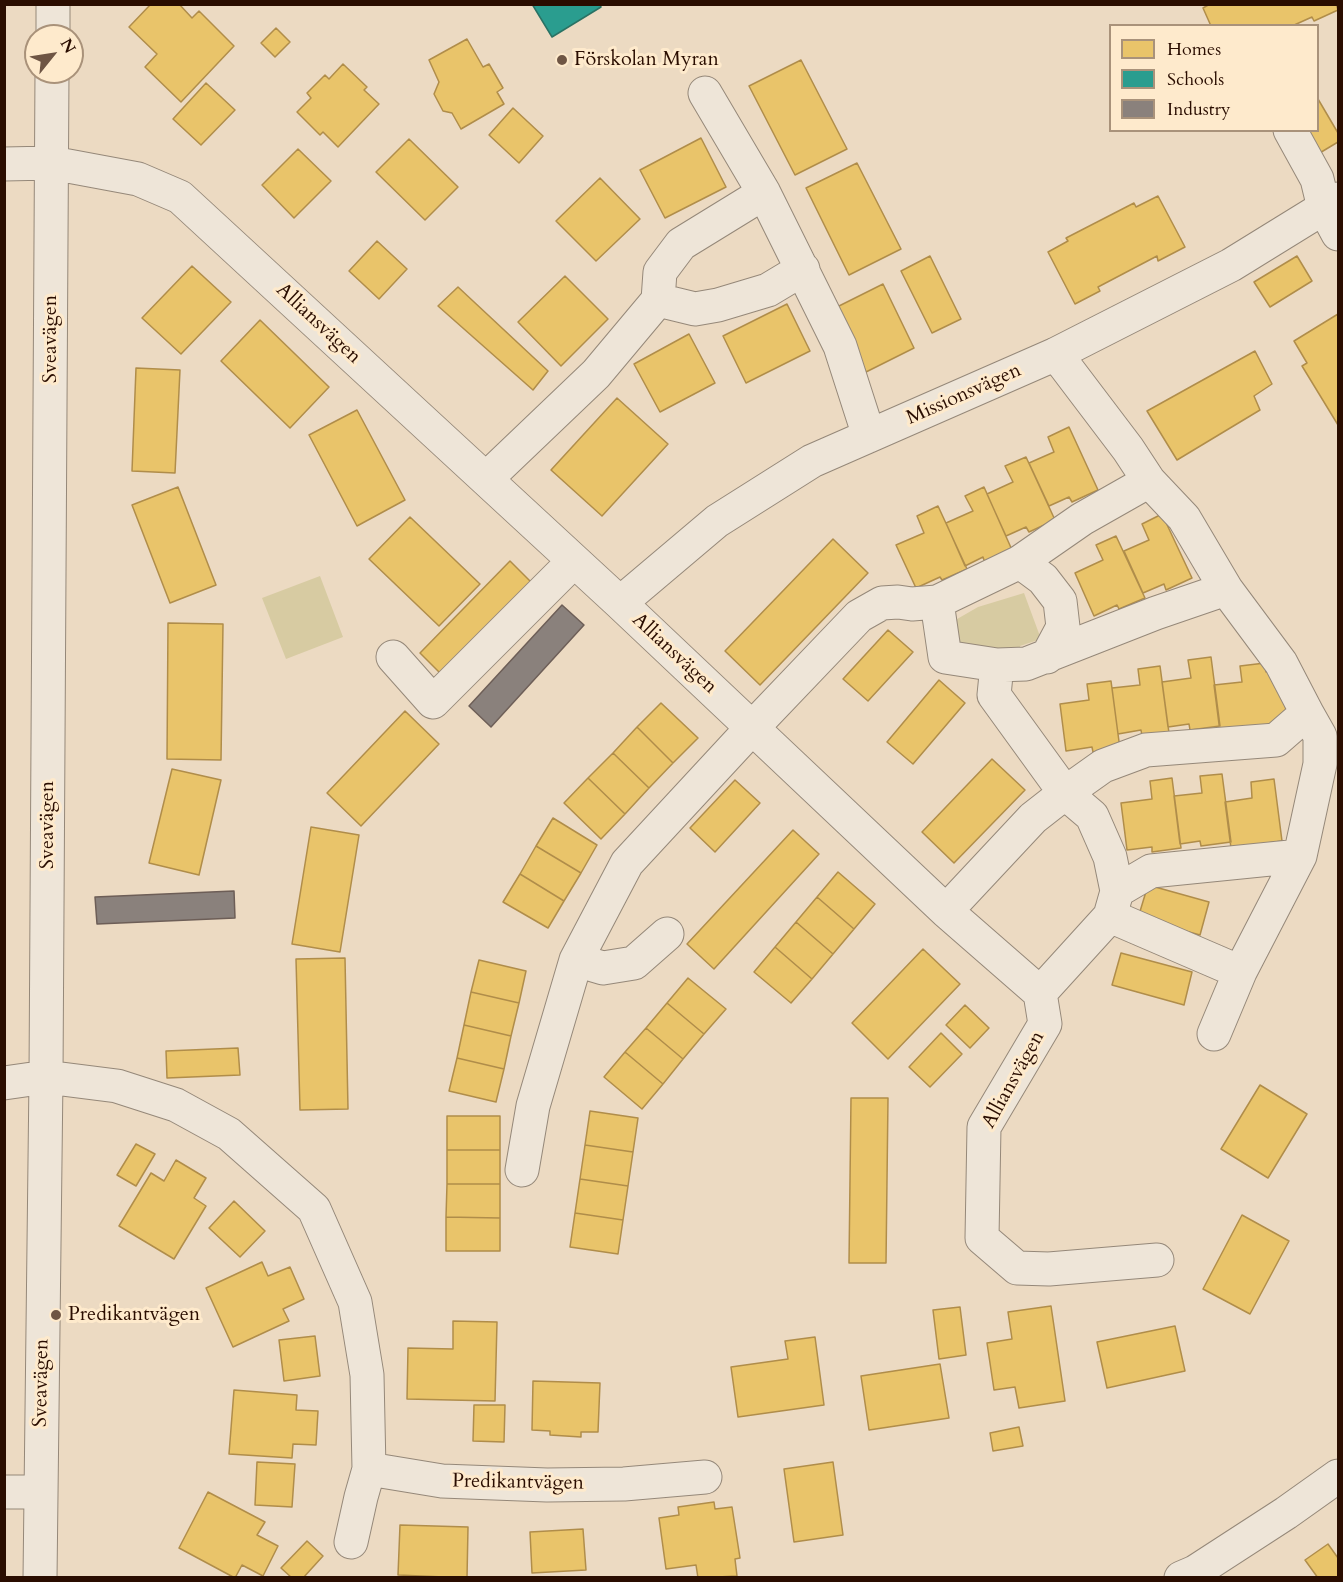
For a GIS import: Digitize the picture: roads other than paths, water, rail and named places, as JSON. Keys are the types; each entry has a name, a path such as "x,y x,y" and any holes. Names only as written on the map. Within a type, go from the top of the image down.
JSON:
{"street":[{"path":"52,24 53,4"},
{"name":"Sveavägen","path":"40,1578 46,1077 52,84"},
{"path":"705,93 764,193 840,346 869,436"},
{"path":"1291,132 1334,214"},
{"name":"Alliansvägen","path":"4,164 52,163 138,179 180,197 620,603 946,911 1040,993 1045,1024 984,1127 982,1238 1017,1268 1049,1269 1157,1260"},
{"path":"486,479 596,374 658,300 660,272 681,244 764,193"},
{"name":"Missionsvägen","path":"620,603 717,521 812,461 1056,354 1334,214"},
{"path":"658,300 695,309 718,305 768,290 803,269"},
{"path":"1056,354 1128,449 1149,481 1185,518 1226,589 1281,663 1320,736 1320,764 1300,856 1240,972 1215,1034"},
{"path":"522,1170 533,1106 576,960 627,863 859,616 882,603 937,602 1020,562 1082,519 1149,481"},
{"path":"393,657 433,702 574,561"},
{"path":"1020,562 1043,579 1060,601 1063,627 1047,657"},
{"path":"937,602 945,657 997,664 1026,664 1156,613 1226,589"},
{"path":"997,664 994,695 1065,793 1092,816 1110,857 1114,903"},
{"path":"946,911 1033,818 1103,766 1146,750 1276,740 1307,713"},
{"path":"1040,993 1114,903 1151,871 1300,856"},
{"path":"1114,903 1240,972"},
{"path":"576,960 603,968 634,963 667,934"},
{"path":"4,1083 46,1077 117,1086 176,1105 229,1134 314,1209 355,1302 367,1375 369,1469 351,1542"},
{"name":"Predikantvägen","path":"369,1469 442,1481 547,1485 624,1484 705,1477"},
{"path":"1181,1578 1195,1572 1286,1513 1338,1476"},
{"path":"4,1492 40,1492"}],"place":[{"name":"Förskolan Myran","path":"562,60"},
{"name":"Predikantvägen","path":"56,1315"}]}
